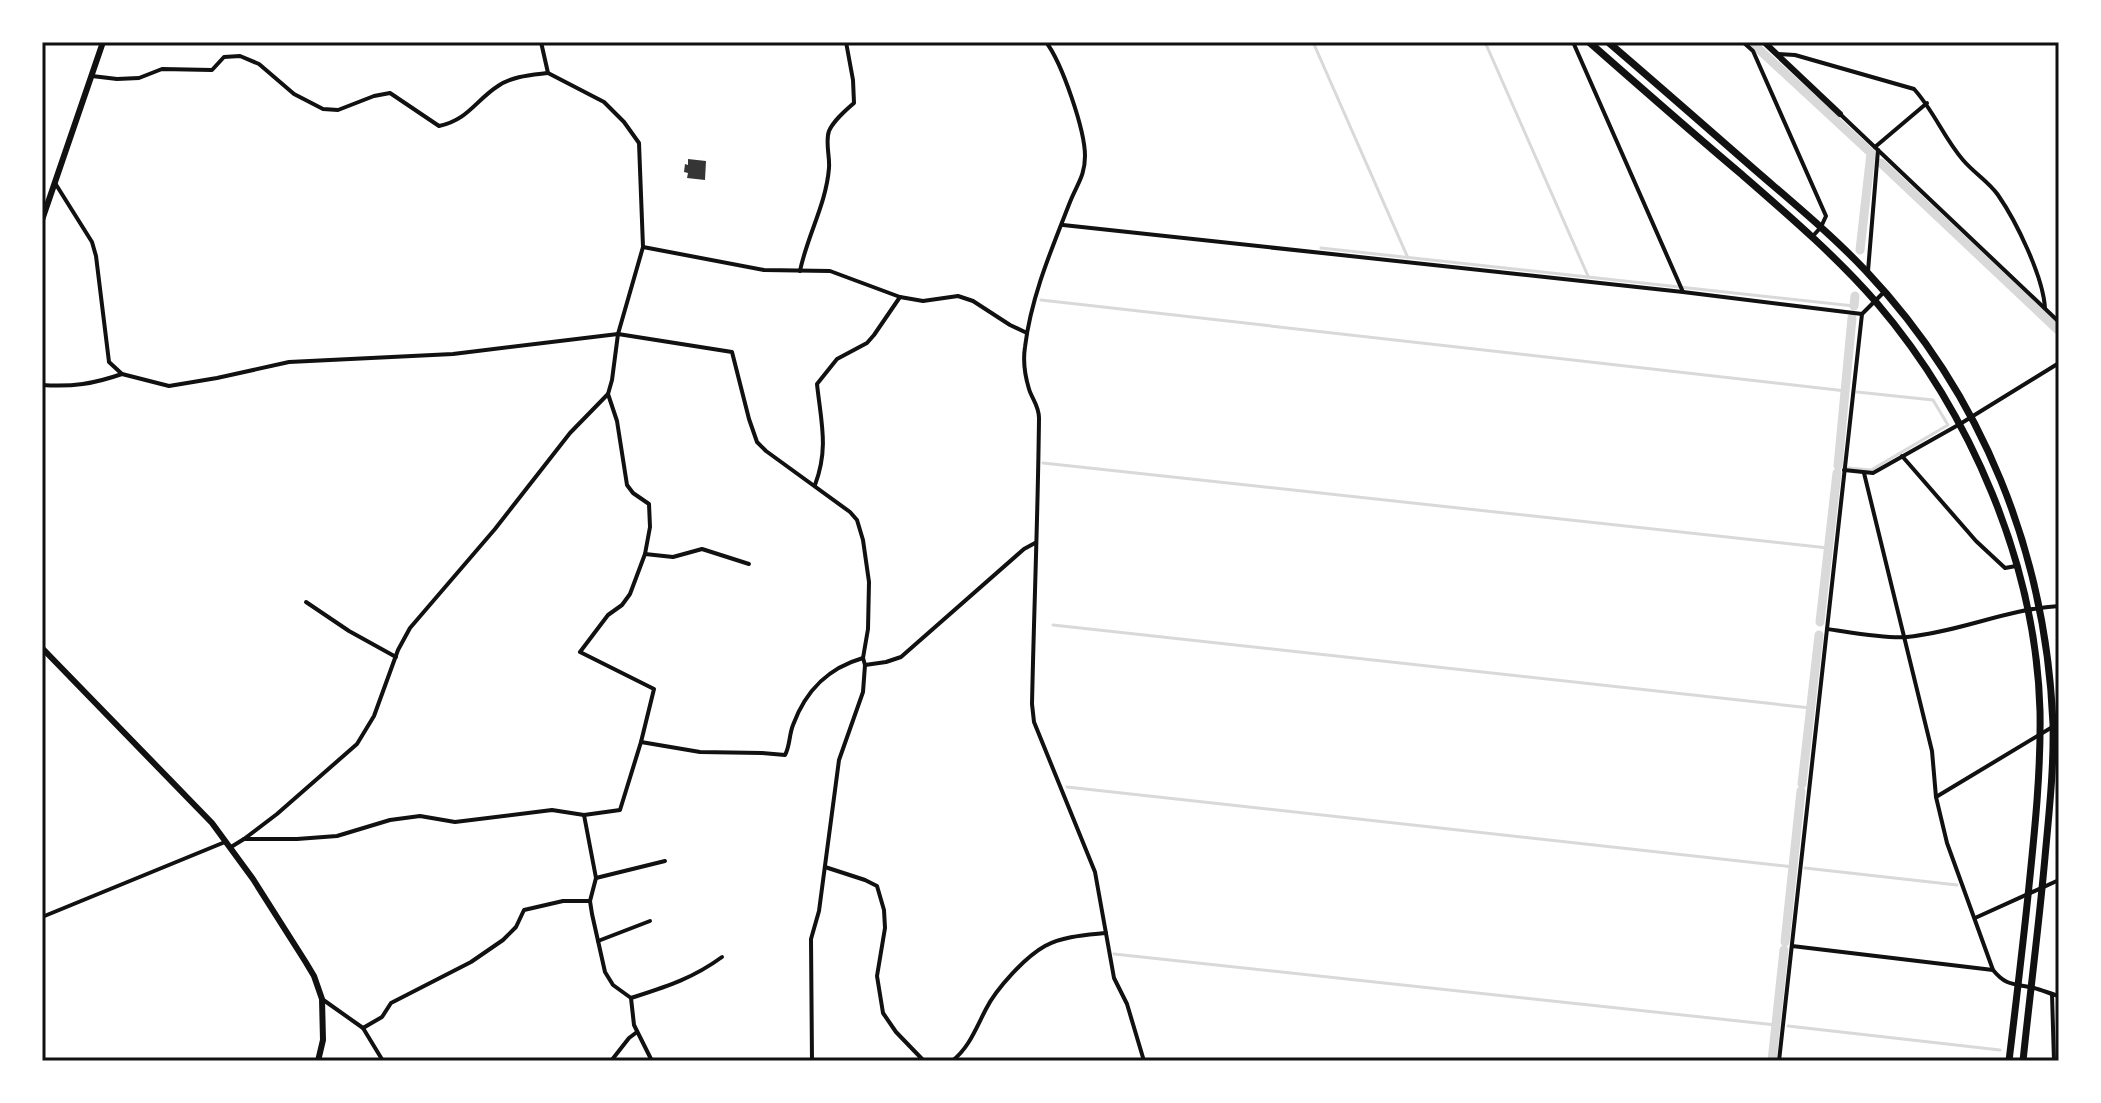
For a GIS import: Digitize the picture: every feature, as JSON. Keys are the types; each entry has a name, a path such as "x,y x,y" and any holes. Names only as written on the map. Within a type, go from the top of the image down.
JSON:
{"main road":[{"path":"42,220 103,42"},
{"path":"1589,42 1812,237 1875,301 1919,357 1960,424 1999,510 2027,611 2038,683 2040,735 2038,798 2009,1061"},
{"path":"1608,42 1821,227 1867,272 1929,349 1971,417 1996,469 2017,523 2040,608 2056,725 2023,1061"},
{"path":"1764,42 1840,114"},
{"path":"42,648 229,844 314,976 322,999 324,1021 318,1061"}],"street":[{"path":"541,42 548,73"},
{"path":"800,271 825,190 829,167 827,135 834,122 854,103 846,42"},
{"path":"1046,42 1054,52 1083,133 1085,155 1083,176 1071,199 1036,294 1024,353 1029,391 1039,412 1032,704 1034,722 1095,872 1114,978 1127,1004 1144,1061"},
{"path":"1573,42 1683,291"},
{"path":"1743,42 1753,51 1826,216 1812,237"},
{"path":"1777,54 1795,55 1914,89 1927,103 1963,160 1996,192 2015,223 2044,292 2045,308"},
{"path":"91,75 117,79 139,78 162,69 212,70 224,57 240,56 259,64 294,94 323,109 338,110 390,93 439,126 452,123 471,111 498,85 519,77 548,73 604,102 639,143 643,247 618,334 608,394 570,433 495,529 410,628 374,716 357,744 244,839"},
{"path":"1867,272 1876,148 1927,103"},
{"path":"1840,114 2059,322"},
{"path":"55,183 92,242 109,362 122,374 169,386 289,362 453,354 595,335 618,334 732,352 757,442 857,520 869,582 863,692 839,760 819,911 811,939 812,1061"},
{"path":"1063,225 1683,291 1862,314"},
{"path":"643,247 764,270 830,271 900,297 923,301 958,296 973,301 1027,333"},
{"path":"1779,1061 1862,314 1884,292"},
{"path":"814,486 822,465 824,442 817,384 837,359 867,343 900,297"},
{"path":"1844,470 1873,473 2059,363"},
{"path":"42,385 72,386 122,374"},
{"path":"42,917 244,839 337,836 390,820 420,816 455,822 552,810 584,815 620,810 654,689 580,652 608,615 622,605 630,594 645,554 650,527 649,504 627,485 619,431 608,394"},
{"path":"1902,456 1976,541 2005,568 2016,566"},
{"path":"1864,473 1932,751 1936,797 1947,843 1993,970 2009,984 2059,996"},
{"path":"865,665 901,657 1024,549 1035,543"},
{"path":"645,554 673,557 702,549 749,564"},
{"path":"306,602 396,657"},
{"path":"1827,629 1905,638 2059,606"},
{"path":"641,742 700,752 785,755 792,727 812,689 833,670 863,658"},
{"path":"1936,797 2056,725"},
{"path":"584,815 596,878 590,901 605,972 613,985 631,998 634,1025 652,1061"},
{"path":"596,878 665,861"},
{"path":"825,867 877,886 885,928 877,976 883,1013 896,1032 924,1061"},
{"path":"1975,918 2059,880"},
{"path":"363,1028 382,1017 391,1003 471,962 503,940 516,927 524,910 563,901 590,901"},
{"path":"598,941 650,921"},
{"path":"952,1061 969,1044 988,1005 1002,985 1033,955 1046,945 1067,938 1106,933"},
{"path":"1792,946 1993,970"},
{"path":"631,998 701,973 722,957"},
{"path":"2052,994 2054,1061"},
{"path":"322,999 363,1028 383,1061"},
{"path":"611,1061 637,1032"}],"building":[{"path":"688,159 706,161 705,180 687,178 688,173 684,172"}],"waterway":[{"path":"1313,42 1408,258"},
{"path":"1485,42 1588,276"},
{"path":"1751,42 1871,153 1860,250"},
{"path":"1881,163 2058,330"},
{"path":"1321,248 1854,306"},
{"path":"1854,306 1855,296"},
{"path":"1041,300 1846,391"},
{"path":"1838,466 1852,318"},
{"path":"1848,468 1871,470 1948,425 1933,400 1857,392"},
{"path":"1043,463 1828,548"},
{"path":"1820,622 1837,473"},
{"path":"1053,625 1811,708"},
{"path":"1802,784 1819,635"},
{"path":"1067,787 1794,867"},
{"path":"1785,942 1801,791"},
{"path":"1805,868 1957,885"},
{"path":"1772,1061 1784,950"},
{"path":"1114,954 1776,1025"},
{"path":"1788,1026 2000,1050"}]}
